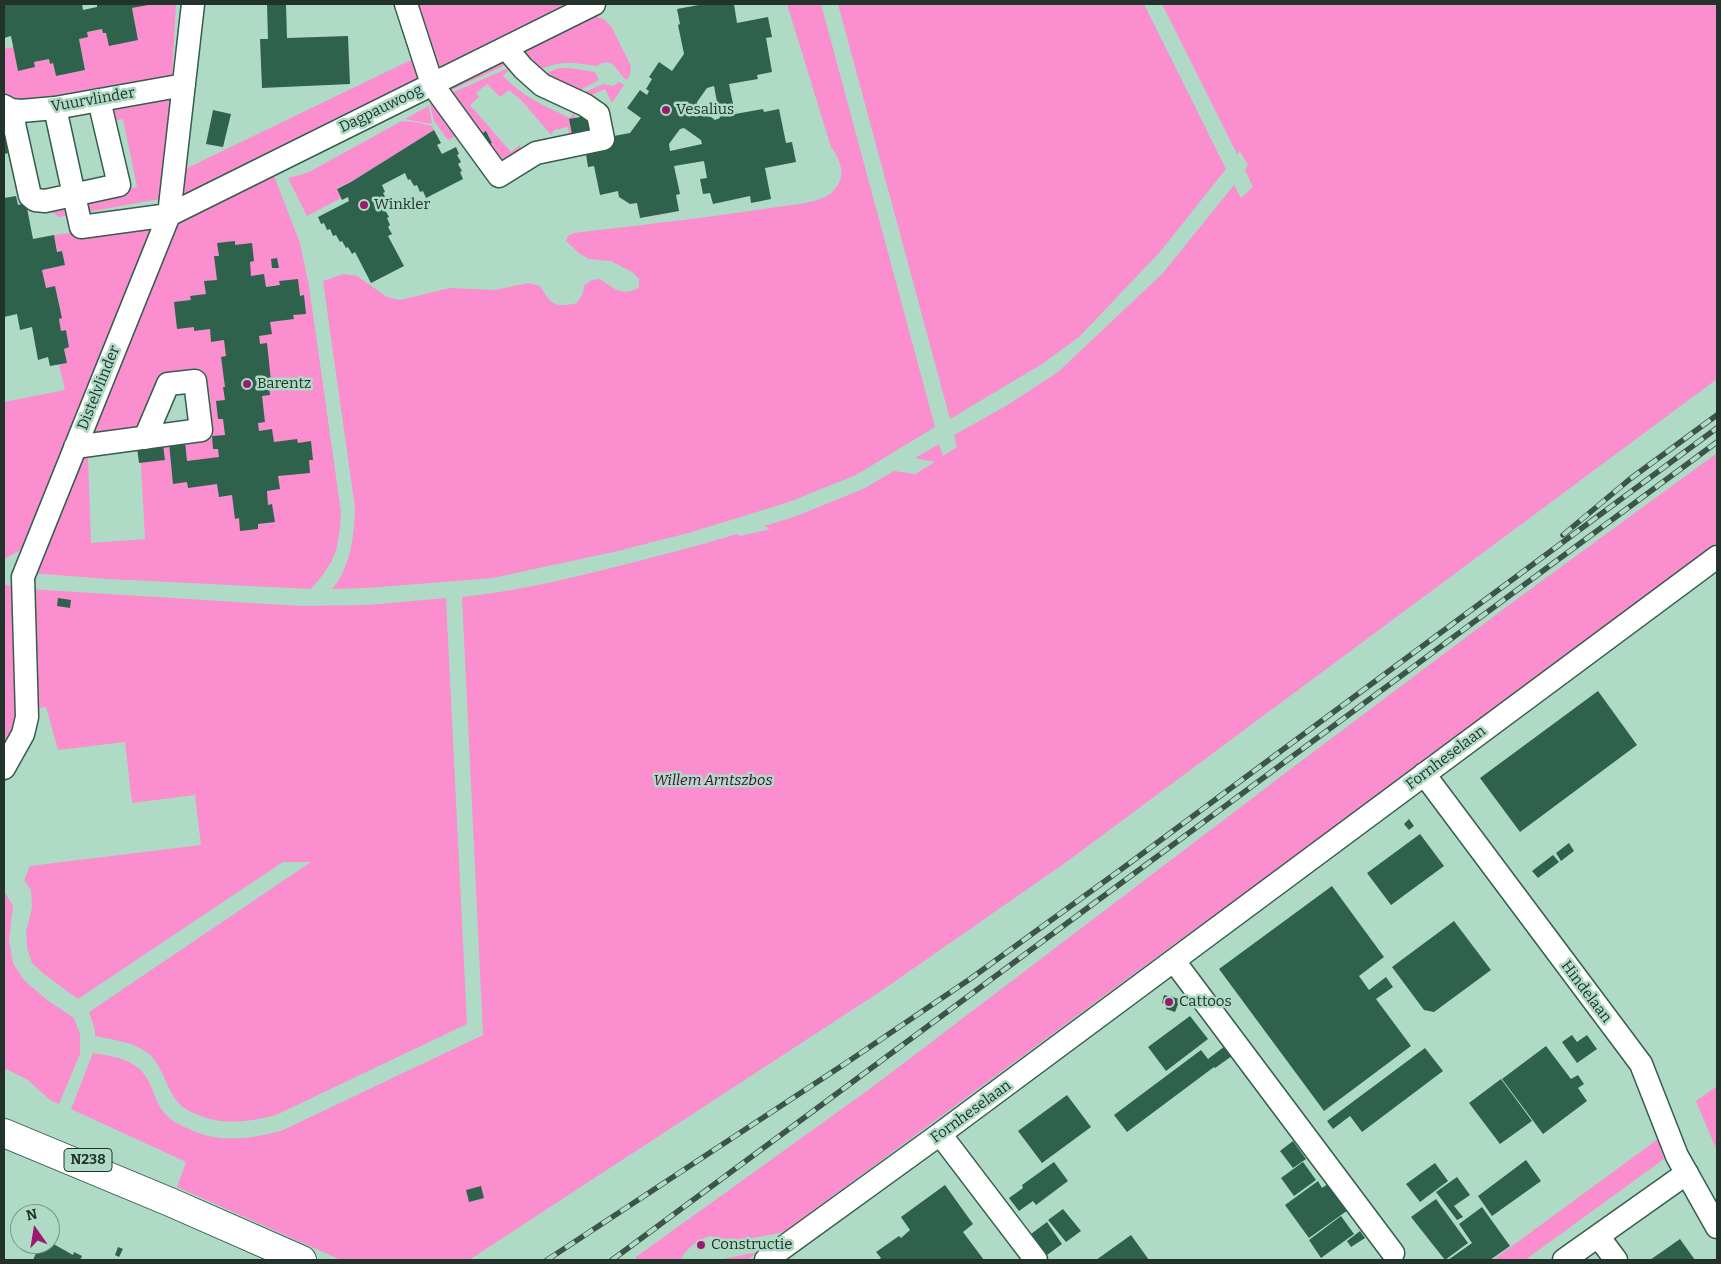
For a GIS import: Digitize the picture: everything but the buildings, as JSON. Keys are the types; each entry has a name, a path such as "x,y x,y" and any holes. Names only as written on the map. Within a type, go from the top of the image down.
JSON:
{"main road":[{"name":"N238","path":"4,1117 170,1202"},
{"name":"N238","path":"4,1133 170,1202 302,1260"}],"street":[{"name":"Distelvlinder","path":"4,768 23,734 26,717 13,574 75,447 169,215 193,4"},
{"path":"406,4 432,84 499,176 536,153 603,139 598,114 585,105 542,85 523,68 506,48"},
{"name":"Dagpauwoog","path":"74,195 81,227 169,215 594,4"},
{"name":"Vuurvlinder","path":"8,108 21,111 54,108 184,85"},
{"path":"8,108 30,196 35,200 45,201 118,185 99,100"},
{"path":"54,108 74,195"},
{"path":"75,447 145,438"},
{"name":"Fornheselaan","path":"766,1260 1174,961 1717,556"},
{"name":"Hindelaan","path":"1424,774 1641,1064 1677,1156 1717,1227"},
{"path":"1174,961 1393,1253"},
{"path":"940,1134 1036,1260"},
{"path":"1564,1260 1687,1173"},
{"path":"1598,1236 1616,1260"}],"green space":[{"path":"151,4 176,4 172,76 51,99 23,100 4,94 4,49 14,47 19,70 35,67 34,62 49,59 50,64 53,63 56,76 85,70 79,39 87,32 102,29 103,33 138,40 132,8"},
{"path":"413,4 575,4 443,70 436,68"},
{"path":"787,4 821,4 935,427 856,475 789,502 692,532 618,551 493,578 332,589 343,571 350,551 355,508 323,281 343,274 357,276 387,297 400,300 450,288 495,290 528,283 540,286 554,304 577,303 583,293 584,286 591,280 600,279 614,288 628,292 639,287 639,279 632,272 611,261 589,259 580,254 566,241 568,236 574,233 802,204 818,200 830,194 839,183 841,177 840,165 831,147"},
{"path":"838,4 1144,4 1226,169 1160,252 1079,337 1042,364 950,419"},
{"name":"Willem Arntszbos","path":"1162,4 1717,4 1717,379 1065,863 881,991 469,1260 341,1260 177,1187 186,1162 71,1109 93,1053 122,1059 142,1071 164,1113 180,1125 199,1133 222,1138 257,1136 281,1131 483,1035 462,597 518,589 556,581 674,552 737,534 741,536 770,529 764,526 794,517 863,489 894,471 915,474 935,462 915,458 939,444 943,456 957,447 954,435 1006,406 1058,372 1162,274 1234,185 1241,198 1253,187 1245,170 1248,165 1240,151 1237,154"},
{"path":"590,15 604,19 612,28 631,66 627,80 615,66 607,62 597,66 565,63 551,65 536,72 517,51"},
{"path":"415,58 420,71 417,81 179,201 181,171"},
{"path":"490,59 510,63 445,93 444,83"},
{"path":"513,66 503,76 510,83 543,105 570,118 574,112 575,118 569,120 573,139 570,140 568,127 554,130 551,135 522,101 509,90 500,97 487,84 476,93 479,97 470,105 511,152 520,145 521,150 506,159 496,157 485,146 492,143 486,131 477,136 447,95"},
{"path":"559,68 595,72 599,80 573,94 541,75"},
{"path":"619,82 624,85 612,103 605,89 590,96 583,93 603,84 613,86"},
{"path":"174,92 160,199 59,217 46,208 137,187 123,119 112,121 113,106"},
{"path":"433,104 459,134 448,140 434,121 430,105"},
{"path":"429,106 432,124 405,119"},
{"path":"402,121 432,126 434,130 351,182 337,188 341,198 307,216 288,178 307,173"},
{"path":"272,171 300,243 309,286 341,512 339,536 331,562 311,589 108,579 30,573 79,455 88,457 91,543 145,539 140,447 212,438 210,393 203,379 194,372 140,433 86,438 174,227 181,217"},
{"path":"157,222 94,385 21,550 4,559 4,402 65,390 59,365 67,363 64,349 69,347 66,330 61,331 59,319 62,318 55,286 46,288 42,270 65,265 62,251 57,252 54,235"},
{"path":"1717,453 1717,543 1361,810 1177,942 784,1232 718,1245 712,1236 694,1245 681,1260 636,1260 636,1257 871,1088 1517,599"},
{"path":"4,584 16,588 16,725 4,749"},
{"path":"29,589 300,606 367,605 446,598 467,1024 276,1115 236,1122 206,1118 186,1109 173,1096 158,1065 150,1055 131,1044 95,1036 89,1012 311,862 283,862 78,999 32,963 27,948 26,932 32,908 31,890 24,880 30,866 201,845 195,795 132,803 125,742 58,750 46,707 35,709"},
{"path":"4,891 13,906 9,940 13,963 24,980 47,1000 74,1018 80,1034 80,1054 59,1104 50,1100 28,1080 4,1068"},
{"path":"1717,1086 1717,1151 1696,1101"},
{"path":"1658,1139 1664,1159 1525,1260 1493,1260"},
{"path":"758,1252 748,1260 718,1260"}],"railway":[{"path":"1563,535 1630,479 1717,415"},
{"path":"547,1260 970,979 1717,428"},
{"path":"612,1260 1717,442"}],"place":[{"name":"Vesalius","path":"666,110"},
{"name":"Winkler","path":"364,205"},
{"name":"Barentz","path":"247,384"},
{"name":"Cattoos","path":"1169,1002"},
{"name":"Constructie","path":"701,1245"}]}
